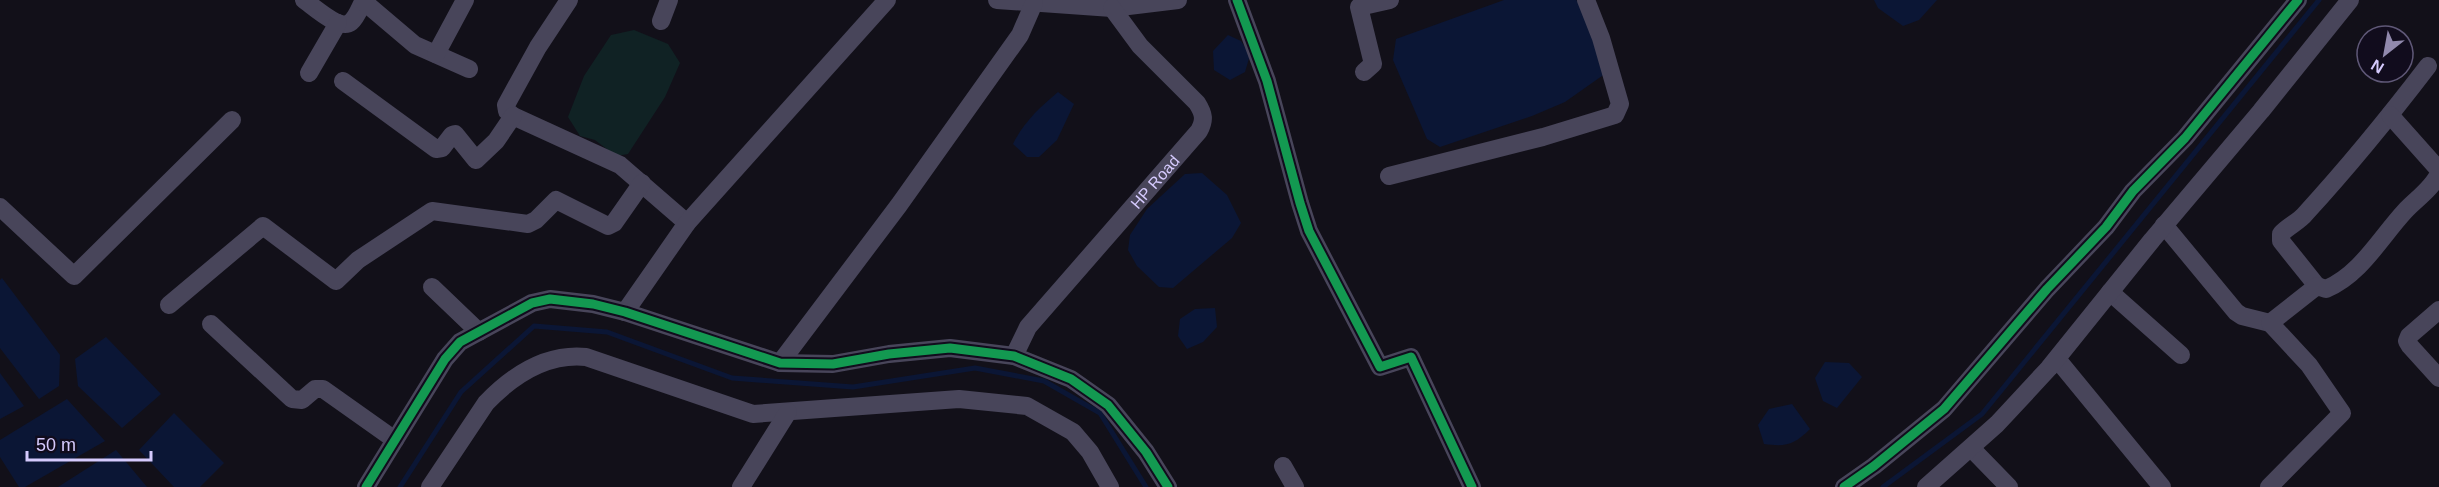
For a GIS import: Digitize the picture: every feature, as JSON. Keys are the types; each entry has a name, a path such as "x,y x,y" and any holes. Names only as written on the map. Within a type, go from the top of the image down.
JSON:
{"street":[{"path":"304,0 338,23 350,23 364,0 415,45 469,69"},
{"path":"435,54 465,0"},
{"path":"569,0 538,47 506,105 507,111 513,116 620,165 687,223"},
{"path":"661,21 669,0"},
{"path":"625,312 687,223 887,0"},
{"path":"997,0 1112,8 1178,0"},
{"path":"1237,0 1267,81 1299,203 1316,246 1380,367 1411,357 1472,487"},
{"path":"1364,72 1373,64 1359,7 1390,0"},
{"path":"1389,176 1543,137 1615,115 1620,104 1601,38 1586,0"},
{"path":"1844,487 1874,466 1944,409 2047,289 2106,227 2133,191 2185,138 2298,0"},
{"path":"1926,487 1997,424 2056,359 2350,0"},
{"path":"780,363 899,205 1020,35 1034,3"},
{"name":"HP Road","path":"1014,356 1028,327 1199,131 1204,122 1203,112 1197,103 1140,46 1112,8"},
{"path":"309,73 338,23"},
{"path":"2390,115 2439,170 2437,177 2403,213 2368,256 2337,284 2326,289 2317,286 2281,241 2281,234 2303,216 2390,115 2428,66"},
{"path":"343,81 436,149 442,148 452,135 456,135 476,160 496,141 513,116"},
{"path":"0,207 74,276 232,120"},
{"path":"169,305 263,226 336,281 358,260 432,211 528,224 536,220 556,200 608,226 614,224 642,183"},
{"path":"2164,225 2236,312 2242,316 2270,323 2309,365 2342,413 2269,487"},
{"path":"432,286 479,332"},
{"path":"2270,323 2317,286"},
{"path":"2110,292 2181,355"},
{"path":"366,487 445,359 460,342 532,303 550,299 593,304 625,312 780,363 833,364 889,354 950,348 1014,356 1071,379 1108,405 1146,452 1168,487"},
{"path":"2439,310 2409,336 2407,341 2439,378"},
{"path":"211,324 292,399 302,400 315,388 323,389 394,440"},
{"path":"430,487 486,403 496,392 527,369 566,357 586,357 746,413 959,399 1027,406 1066,426 1082,441 1110,487"},
{"path":"2056,359 2162,487"},
{"path":"741,487 788,412"},
{"path":"1971,447 2009,487"},
{"path":"1283,466 1295,487"}],"shaded area":[{"path":"634,30 668,44 680,63 665,97 628,154 616,156 595,140 580,136 568,117 584,76 611,35"}],"water":[{"path":"1504,0 1576,0 1583,5 1609,71 1565,102 1532,116 1440,147 1427,139 1393,60 1396,39"},
{"path":"1874,0 1937,0 1919,20 1903,26 1878,8"},
{"path":"1228,35 1241,41 1250,55 1245,72 1230,80 1214,70 1213,51"},
{"path":"1058,92 1074,104 1057,140 1039,157 1027,157 1013,144 1032,116"},
{"path":"1202,173 1227,195 1241,223 1232,238 1173,288 1159,287 1137,266 1128,250 1130,235 1147,209 1185,174"},
{"path":"2,278 60,355 59,386 39,399 0,348 0,280"},
{"path":"1215,308 1217,327 1203,342 1187,349 1178,336 1180,319 1195,309"},
{"path":"106,337 161,394 122,428 78,386 75,359"},
{"path":"1825,362 1849,363 1862,377 1837,408 1823,401 1815,378"},
{"path":"0,373 24,406 0,419"},
{"path":"67,399 105,441 25,487 19,487 0,457 0,440"},
{"path":"1792,404 1810,429 1789,444 1764,444 1758,425 1769,409"},
{"path":"174,413 224,463 200,487 174,487 139,450"},
{"path":"116,450 147,487 58,487"}],"waterway":[{"path":"1883,487 1982,414 2319,0"},
{"path":"400,487 461,392 534,326 607,332 732,378 853,387 975,368 1044,381 1100,413 1146,487"}],"cycle path":[{"path":"1237,0 1267,81 1309,231 1380,367 1411,357 1472,487"},
{"path":"1844,487 1874,466 1944,409 2047,289 2106,227 2133,191 2185,138 2298,0"},
{"path":"366,487 445,359 460,342 532,303 550,299 593,304 625,312 780,363 833,364 889,354 950,348 1014,356 1071,379 1108,405 1146,452 1168,487"}]}
